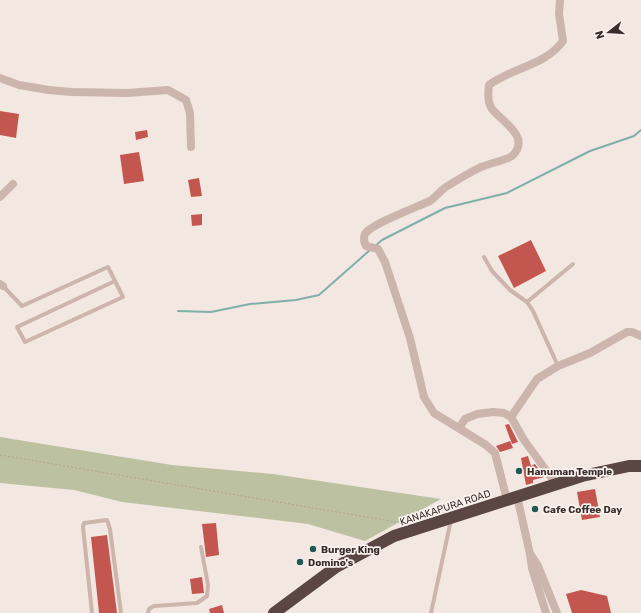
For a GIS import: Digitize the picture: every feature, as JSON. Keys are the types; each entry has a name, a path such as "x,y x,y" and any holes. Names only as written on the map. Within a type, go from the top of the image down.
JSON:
{"highway":[{"name":"KANAKAPURA ROAD","path":"274,613 336,567 394,536 582,476 629,466 641,466"}],"street":[{"path":"546,613 532,568 530,554 512,498 495,453 486,445 434,413 424,397 410,338 385,262 378,249 366,246 364,237 366,233 379,224 430,201 438,196 444,188 482,167 495,161 511,157 516,151 519,142 513,130 492,108 488,95 490,85 512,72 533,65 557,49 562,41 559,14 560,0"},
{"path":"0,78 19,85 65,91 127,93 168,90 186,100 190,113 192,147"},
{"path":"0,197 13,184"},
{"path":"511,417 537,379 558,366 590,353 627,332 632,332 641,336"},
{"path":"458,428 464,420 477,414 493,412 504,413 511,417 524,440 556,484"},
{"path":"530,554 538,566 556,613"}],"lane":[{"path":"484,257 492,272 510,290 526,302 533,311 558,366"},
{"path":"526,302 572,264"},
{"path":"1,285 22,306 108,267 115,281 122,297 25,342 17,327 115,281"},
{"path":"431,613 452,518"},
{"path":"92,613 83,528 84,523 107,520 110,529 121,613"},
{"path":"148,613 149,609 154,606 197,603 208,596 208,585 201,547"}],"path":[{"path":"0,455 409,524"}],"green space":[{"path":"0,437 172,465 273,474 441,499 365,541 308,524 122,502 74,490 0,483"}],"building":[{"path":"0,111 19,114 16,138 0,135"},
{"path":"147,130 148,137 136,140 135,132"},
{"path":"139,152 144,181 124,184 120,155"},
{"path":"199,178 202,196 191,197 188,180"},
{"path":"202,214 202,225 192,226 191,215"},
{"path":"531,240 546,271 514,288 498,256"},
{"path":"509,424 518,442 512,444 505,425"},
{"path":"510,441 513,448 500,452 496,446"},
{"path":"528,456 531,466 535,464 544,477 533,480 533,483 526,485 521,458"},
{"path":"595,489 600,517 582,520 577,492"},
{"path":"216,523 219,555 206,557 202,524"},
{"path":"107,535 117,613 99,613 91,537"},
{"path":"202,577 204,593 192,594 190,579"},
{"path":"581,590 607,596 611,613 572,613 566,594"},
{"path":"222,605 224,613 210,613 209,609"}],"waterway":[{"path":"375,246 382,240 445,208 507,193 590,151 634,136 641,130"},
{"path":"178,311 211,312 250,304 296,300 319,295 370,250"}],"place":[{"name":"Hanuman Temple","path":"519,471"},
{"name":"Cafe Coffee Day","path":"535,509"},
{"name":"Burger King","path":"313,549"},
{"name":"Domino's","path":"300,562"}]}
